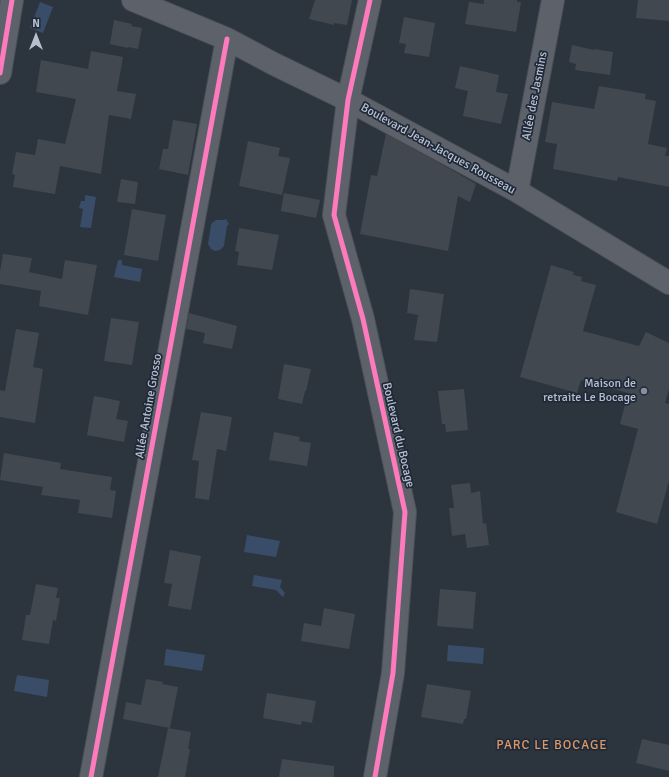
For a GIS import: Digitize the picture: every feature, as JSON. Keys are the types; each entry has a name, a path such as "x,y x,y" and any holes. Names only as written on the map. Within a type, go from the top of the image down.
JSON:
{"street":[{"path":"0,73 12,0"},
{"name":"Boulevard Jean-Jacques Rousseau","path":"133,0 157,5 348,100 517,191 669,282"},
{"name":"Boulevard du Bocage","path":"370,0 348,100 334,215 363,319 405,512 394,673 375,777"},
{"name":"Allée des Jasmins","path":"517,191 553,0"},
{"name":"Allée Antoine Grosso","path":"91,777 227,39"}],"water":[{"path":"40,2 53,7 43,33 30,28"},
{"path":"85,195 96,197 91,228 80,227 83,209 79,208 81,201 85,201"},
{"path":"226,219 229,224 227,226 224,246 220,250 215,251 211,249 208,244 211,225 216,220"},
{"path":"118,260 122,260 122,265 142,269 140,282 114,277"},
{"path":"247,535 280,541 276,557 244,552"},
{"path":"254,575 282,580 280,587 285,593 283,597 276,590 252,586"},
{"path":"448,645 484,648 483,664 447,661"},
{"path":"166,649 205,655 202,671 164,665"},
{"path":"17,675 49,680 47,697 14,691"}],"building":[{"path":"315,0 352,0 347,25 334,23 334,25 309,19"},
{"path":"484,0 517,0 517,2 521,2 516,32 465,24 469,2 484,4"},
{"path":"638,0 669,0 669,21 636,18"},
{"path":"404,17 435,23 429,57 404,53 406,44 399,43"},
{"path":"114,20 142,28 138,49 110,44"},
{"path":"572,45 594,50 613,52 610,75 575,70 576,64 569,62"},
{"path":"91,51 123,57 117,91 136,94 131,119 109,115 101,174 60,166 55,194 13,187 15,175 12,174 16,152 35,155 38,139 65,144 76,99 36,92 41,60 88,69"},
{"path":"460,66 499,75 496,92 508,94 501,124 463,116 468,91 455,88"},
{"path":"599,86 646,94 645,99 656,101 648,144 667,148 665,156 669,156 669,187 618,177 617,181 553,169 557,144 545,142 552,102 594,109"},
{"path":"173,120 197,124 188,175 159,169 163,149 168,149"},
{"path":"386,134 476,184 470,202 458,196 448,251 360,234 371,175 377,176"},
{"path":"248,141 280,148 278,156 290,158 282,195 239,186"},
{"path":"121,179 138,182 135,204 117,202"},
{"path":"284,193 320,200 316,218 281,211"},
{"path":"132,209 166,215 158,261 124,255"},
{"path":"239,228 279,235 272,270 237,265 239,252 235,251"},
{"path":"3,254 32,258 29,272 62,279 65,260 97,265 88,315 39,306 41,291 0,284"},
{"name":"Maison de retraite Le Bocage","path":"551,265 574,272 573,275 582,277 581,281 596,285 583,331 639,346 646,332 669,343 669,389 665,403 669,404 669,481 657,524 616,512 638,429 620,424 628,393 581,380 577,393 520,377"},
{"path":"410,289 444,294 437,342 414,340 418,315 407,313"},
{"path":"189,313 237,326 232,349 203,343 205,333 186,329"},
{"path":"111,318 139,322 132,365 104,361"},
{"path":"16,329 39,333 33,367 43,369 35,423 0,417 0,390 5,391"},
{"path":"284,364 311,369 302,404 278,399"},
{"path":"464,389 468,430 446,432 445,424 442,424 438,391"},
{"path":"94,396 120,401 116,419 128,421 124,442 87,435"},
{"path":"201,412 232,417 226,451 217,449 209,500 195,498 199,461 192,460"},
{"path":"274,432 300,437 299,441 311,443 307,466 269,460"},
{"path":"4,453 61,463 60,469 112,477 110,490 116,491 112,518 78,513 80,500 41,495 43,487 0,480"},
{"path":"470,483 471,493 480,491 483,524 486,523 489,545 467,548 465,534 452,536 449,508 454,508 451,485"},
{"path":"170,550 201,556 191,610 168,606 172,584 164,583"},
{"path":"36,584 58,588 56,598 60,598 56,621 53,620 49,644 22,640 26,615 30,615"},
{"path":"440,589 476,592 473,629 437,626"},
{"path":"324,608 355,614 349,649 301,641 304,623 321,626"},
{"path":"146,679 163,682 162,684 178,687 170,728 123,719 126,702 141,705"},
{"path":"427,684 471,691 466,719 464,719 463,724 421,717"},
{"path":"267,693 316,701 312,723 302,721 301,725 263,718"},
{"path":"168,728 191,732 188,749 190,749 185,777 158,777"},
{"path":"642,739 669,745 669,771 636,763"},
{"path":"282,759 334,766 334,777 279,777"}],"cycle path":[{"path":"0,73 12,0"},
{"path":"370,0 348,100 334,215 363,319 405,512 393,673 375,777"},
{"path":"91,777 227,39"}],"place":[{"name":"Maison de retraite Le Bocage","path":"644,391"}],"district":[{"name":"PARC LE BOCAGE","path":"552,746"}]}
